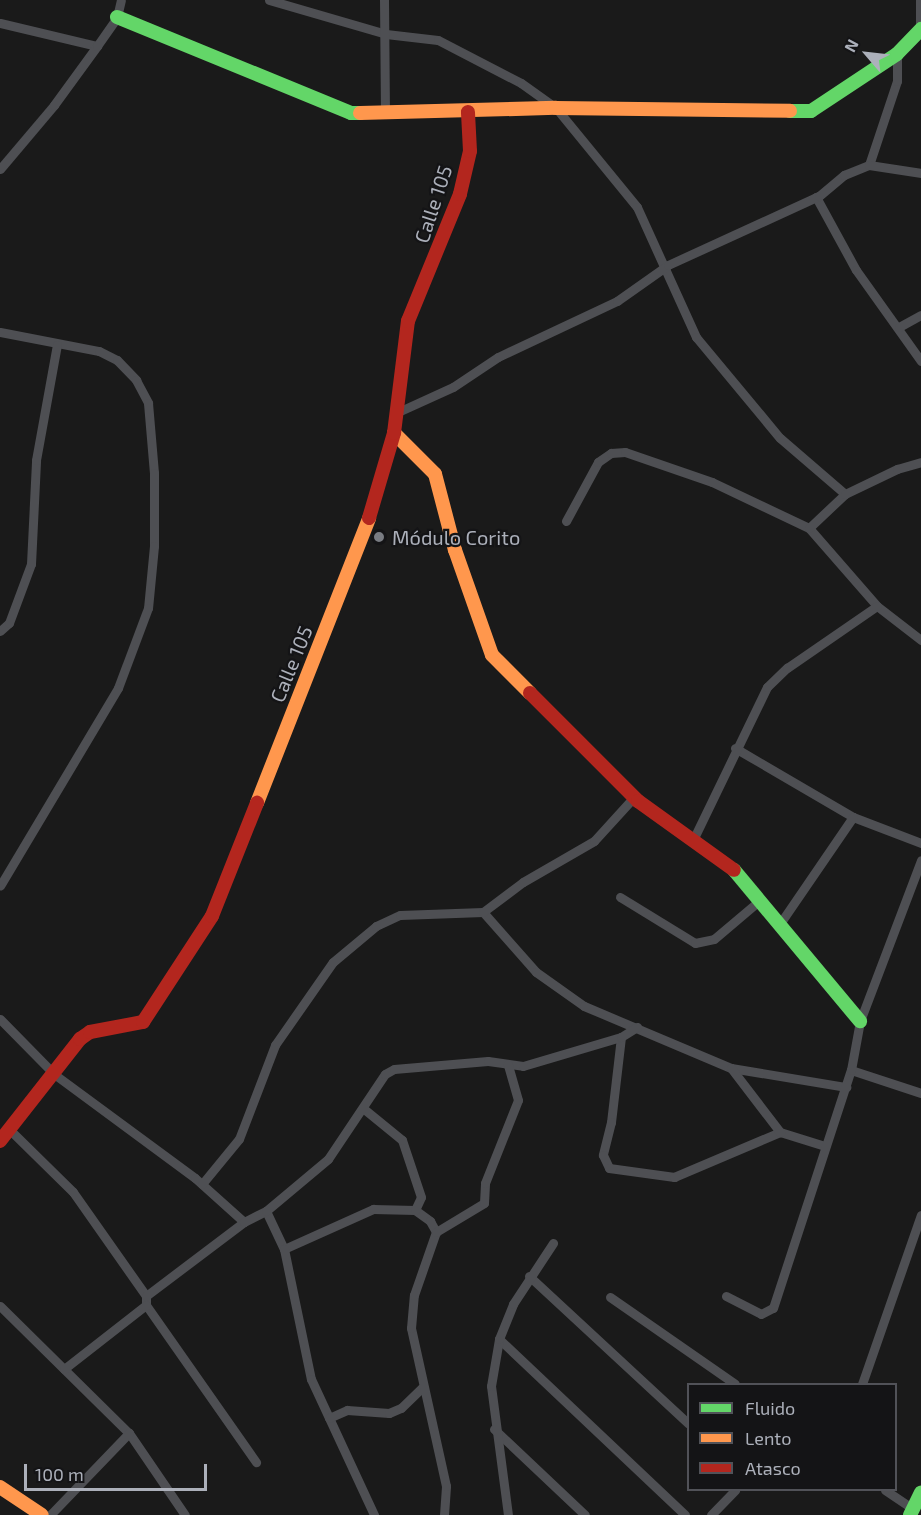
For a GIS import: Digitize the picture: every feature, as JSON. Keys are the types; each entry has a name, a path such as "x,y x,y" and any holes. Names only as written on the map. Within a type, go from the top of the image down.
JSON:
{"street":[{"path":"0,169 54,105 97,46 117,17 121,0"},
{"path":"270,0 386,34 438,40 520,83 556,108 637,207 696,337 780,438 845,495"},
{"path":"384,0 385,112"},
{"path":"117,17 330,107 351,113 468,112 556,108 811,111 897,54 920,29 920,0"},
{"path":"0,23 97,46"},
{"path":"869,165 897,81 897,54"},
{"name":"Calle 105","path":"0,1141 80,1039 90,1032 143,1023 213,916 366,527 394,433 408,321 460,194 470,151 468,112"},
{"path":"398,412 453,387 498,357 617,301 663,268 816,197 844,175 869,165 921,173"},
{"path":"816,197 856,270 921,361"},
{"path":"898,327 921,315"},
{"path":"0,332 57,345 99,351 117,360 136,380 148,403 154,473 154,546 148,608 107,708 0,886"},
{"path":"0,631 9,622 18,604 31,564 36,460 57,345"},
{"path":"394,433 435,474 455,550 492,655 634,797 731,867 861,1022"},
{"path":"566,521 598,462 611,453 625,452 712,483 809,528 877,606 921,640"},
{"path":"809,528 845,495 897,469 921,462"},
{"path":"693,840 735,748 767,687 787,669 877,606"},
{"path":"735,748 853,817 921,843"},
{"path":"202,1184 239,1139 275,1046 333,962 376,926 400,915 483,912 523,882 594,841 634,797"},
{"path":"779,925 853,817"},
{"path":"726,1296 761,1314 773,1308 852,1070 861,1022 921,860"},
{"path":"620,897 695,943 714,939 759,901"},
{"path":"483,912 536,972 584,1006 731,1068 846,1087"},
{"path":"0,1019 54,1074 202,1184 244,1222"},
{"path":"64,1369 244,1222 266,1212 328,1158 364,1109 385,1074 394,1069 488,1061 522,1066 621,1037 637,1027"},
{"path":"621,1037 611,1122 603,1155 609,1168 674,1177 780,1132"},
{"path":"444,1515 446,1486 411,1328 414,1294 436,1232 484,1203 485,1183 518,1100 508,1064"},
{"path":"731,1068 780,1132 825,1146"},
{"path":"852,1070 921,1093"},
{"path":"364,1109 402,1140 422,1197 415,1210"},
{"path":"10,1130 73,1191 256,1462"},
{"path":"284,1249 373,1209 415,1210 430,1221 436,1232"},
{"path":"266,1212 284,1249 311,1380 374,1515"},
{"path":"862,1383 921,1215"},
{"path":"508,1515 494,1429 491,1386 499,1339 529,1276 554,1243"},
{"path":"529,1276 687,1422"},
{"path":"610,1297 734,1383"},
{"path":"0,1306 129,1433 185,1515"},
{"path":"499,1339 685,1515"},
{"path":"329,1418 347,1410 389,1413 401,1408 423,1388"},
{"path":"494,1429 585,1515"},
{"path":"50,1515 129,1433"},
{"path":"0,1486 42,1515"},
{"path":"711,1515 734,1491"},
{"path":"886,1491 912,1512 921,1492"}],"traffic: fast":[{"path":"117,17 351,113 360,113"},
{"path":"790,111 811,111 897,54 921,29"},
{"path":"734,870 860,1021"},
{"path":"910,1515 921,1492"}],"traffic: slow":[{"path":"360,113 556,108 790,111"},
{"path":"394,433 435,474 455,550 492,655 530,693"},
{"path":"257,803 369,518"},
{"path":"0,1487 42,1515"}],"traffic: jam":[{"path":"369,518 394,433 408,321 460,194 470,151 468,112"},
{"path":"530,693 638,801 734,870"},
{"path":"0,1141 80,1039 90,1032 143,1022 212,916 257,803"}],"place":[{"name":"Módulo Corito","path":"379,537"}]}
